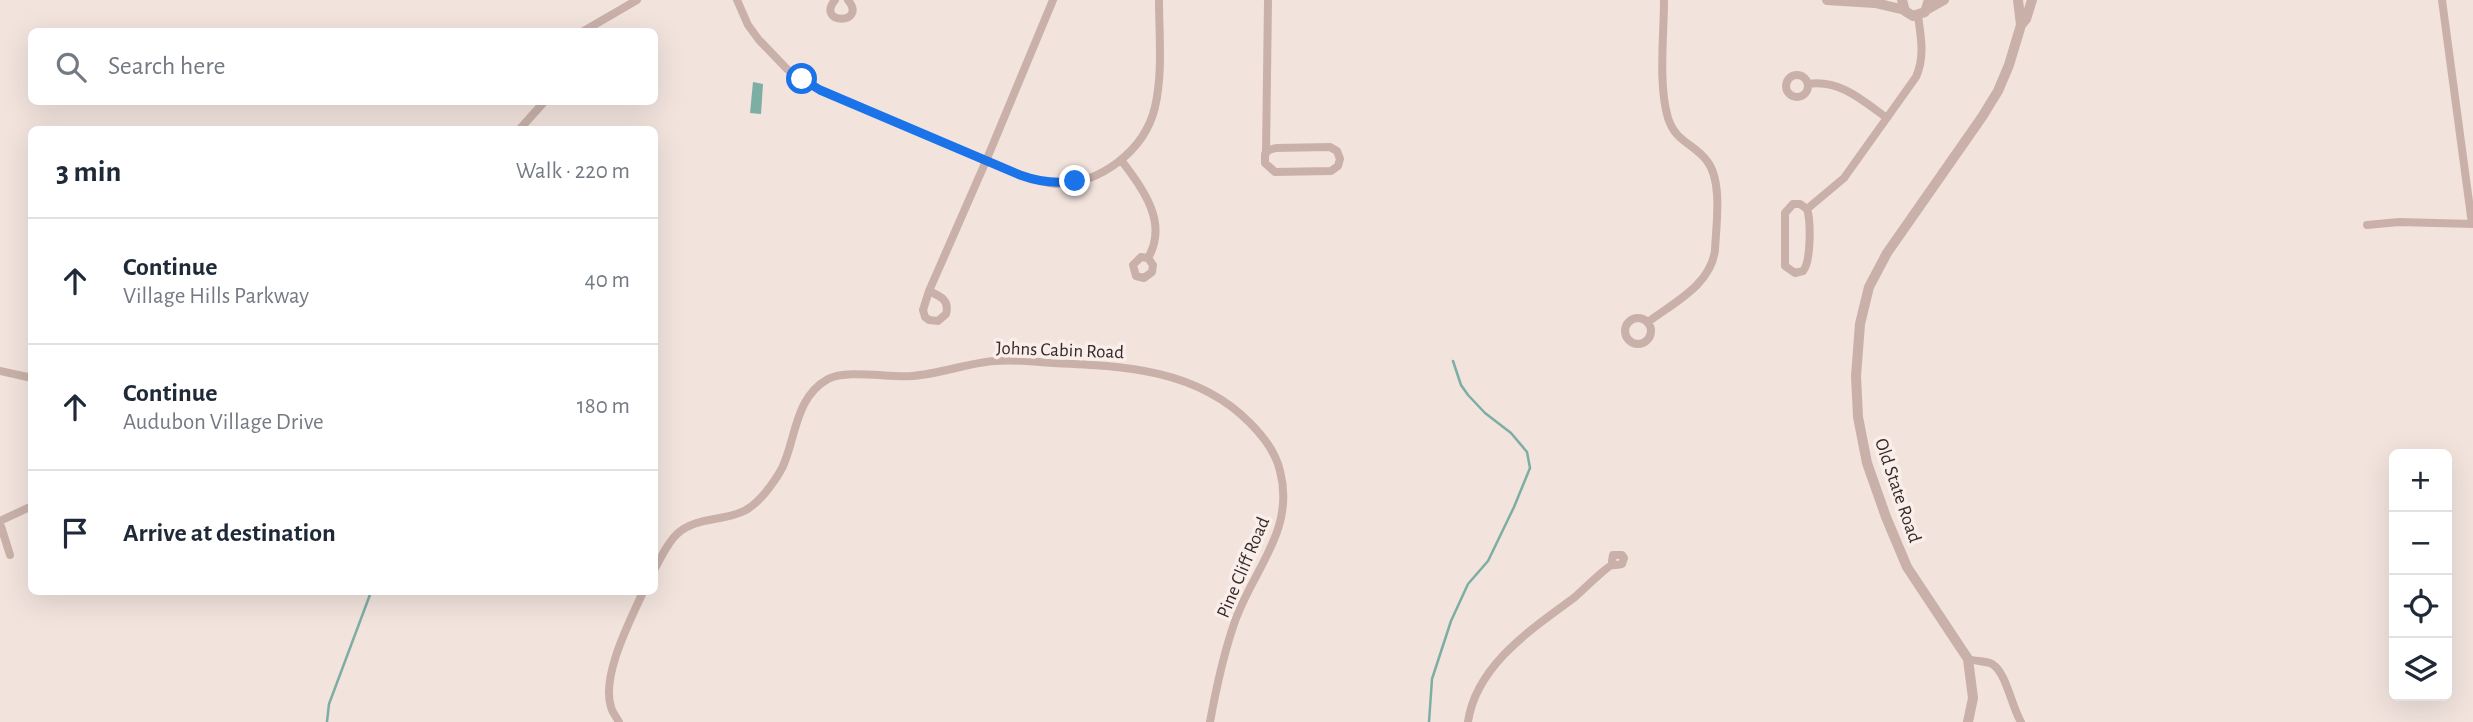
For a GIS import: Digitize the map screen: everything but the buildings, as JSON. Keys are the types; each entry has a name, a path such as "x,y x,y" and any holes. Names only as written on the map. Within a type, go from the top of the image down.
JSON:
{"street":[{"path":"589,28 637,0"},
{"path":"737,0 748,25 759,40 787,69 820,90 986,161 1040,182 1057,184 1089,178 1121,160 1146,132 1156,105 1159,0"},
{"path":"835,0 831,5 831,12 839,19 851,15 852,2"},
{"path":"929,291 1053,0"},
{"path":"1266,153 1276,148 1330,147 1337,151 1340,162 1331,171 1275,172 1265,163 1268,0"},
{"path":"1648,322 1702,281 1709,271 1716,250 1717,184 1713,171 1707,160 1682,142 1674,132 1665,105 1664,0"},
{"path":"1827,0 1903,5 1909,14 1918,16"},
{"path":"1875,3 1886,0"},
{"path":"1807,209 1844,178 1920,68 1922,45 1918,16 1928,4 1944,0"},
{"name":"Old State Road","path":"1968,722 1973,698 1968,659 1907,567 1886,517 1867,463 1858,417 1856,376 1860,324 1869,287 1887,253 1982,117 1997,91 2009,65 2021,25 2018,0"},
{"path":"2021,25 2026,19 2032,0"},
{"path":"2367,225 2399,222 2472,224 2442,0"},
{"path":"1808,84 1832,84 1850,91 1887,118"},
{"path":"523,126 541,105"},
{"path":"1121,160 1144,190 1153,211 1153,247 1148,258"},
{"path":"1793,204 1800,204 1807,209 1808,264 1803,271 1795,273 1786,265 1785,213 1793,204"},
{"name":"Johns Cabin Road","path":"658,563 675,535 689,525 745,510 768,490 785,464 802,407 807,398 828,379 847,375 912,376 994,361 1119,366 1188,382"},
{"path":"0,371 28,377"},
{"name":"Pine Cliff Road","path":"1188,382 1216,396 1241,414 1261,434 1280,471 1283,492 1279,530 1234,623 1210,722"},
{"path":"10,555 0,522 28,508"},
{"path":"1468,722 1479,688 1505,656 1535,625 1578,595 1614,565"},
{"path":"619,722 611,707 609,685 616,658 642,595"},
{"path":"1968,659 1990,663 2002,671 2014,711 2021,722"}],"water":[{"path":"753,82 763,84 761,114 750,113"}],"waterway":[{"path":"1429,722 1432,679 1451,621 1468,584 1488,561 1530,468 1527,452 1511,433 1485,413 1468,395 1461,385 1453,361"},
{"path":"327,722 329,704 370,595"}],"route":[{"path":"802,79 820,90 1020,175 1057,184 1075,181"}]}
